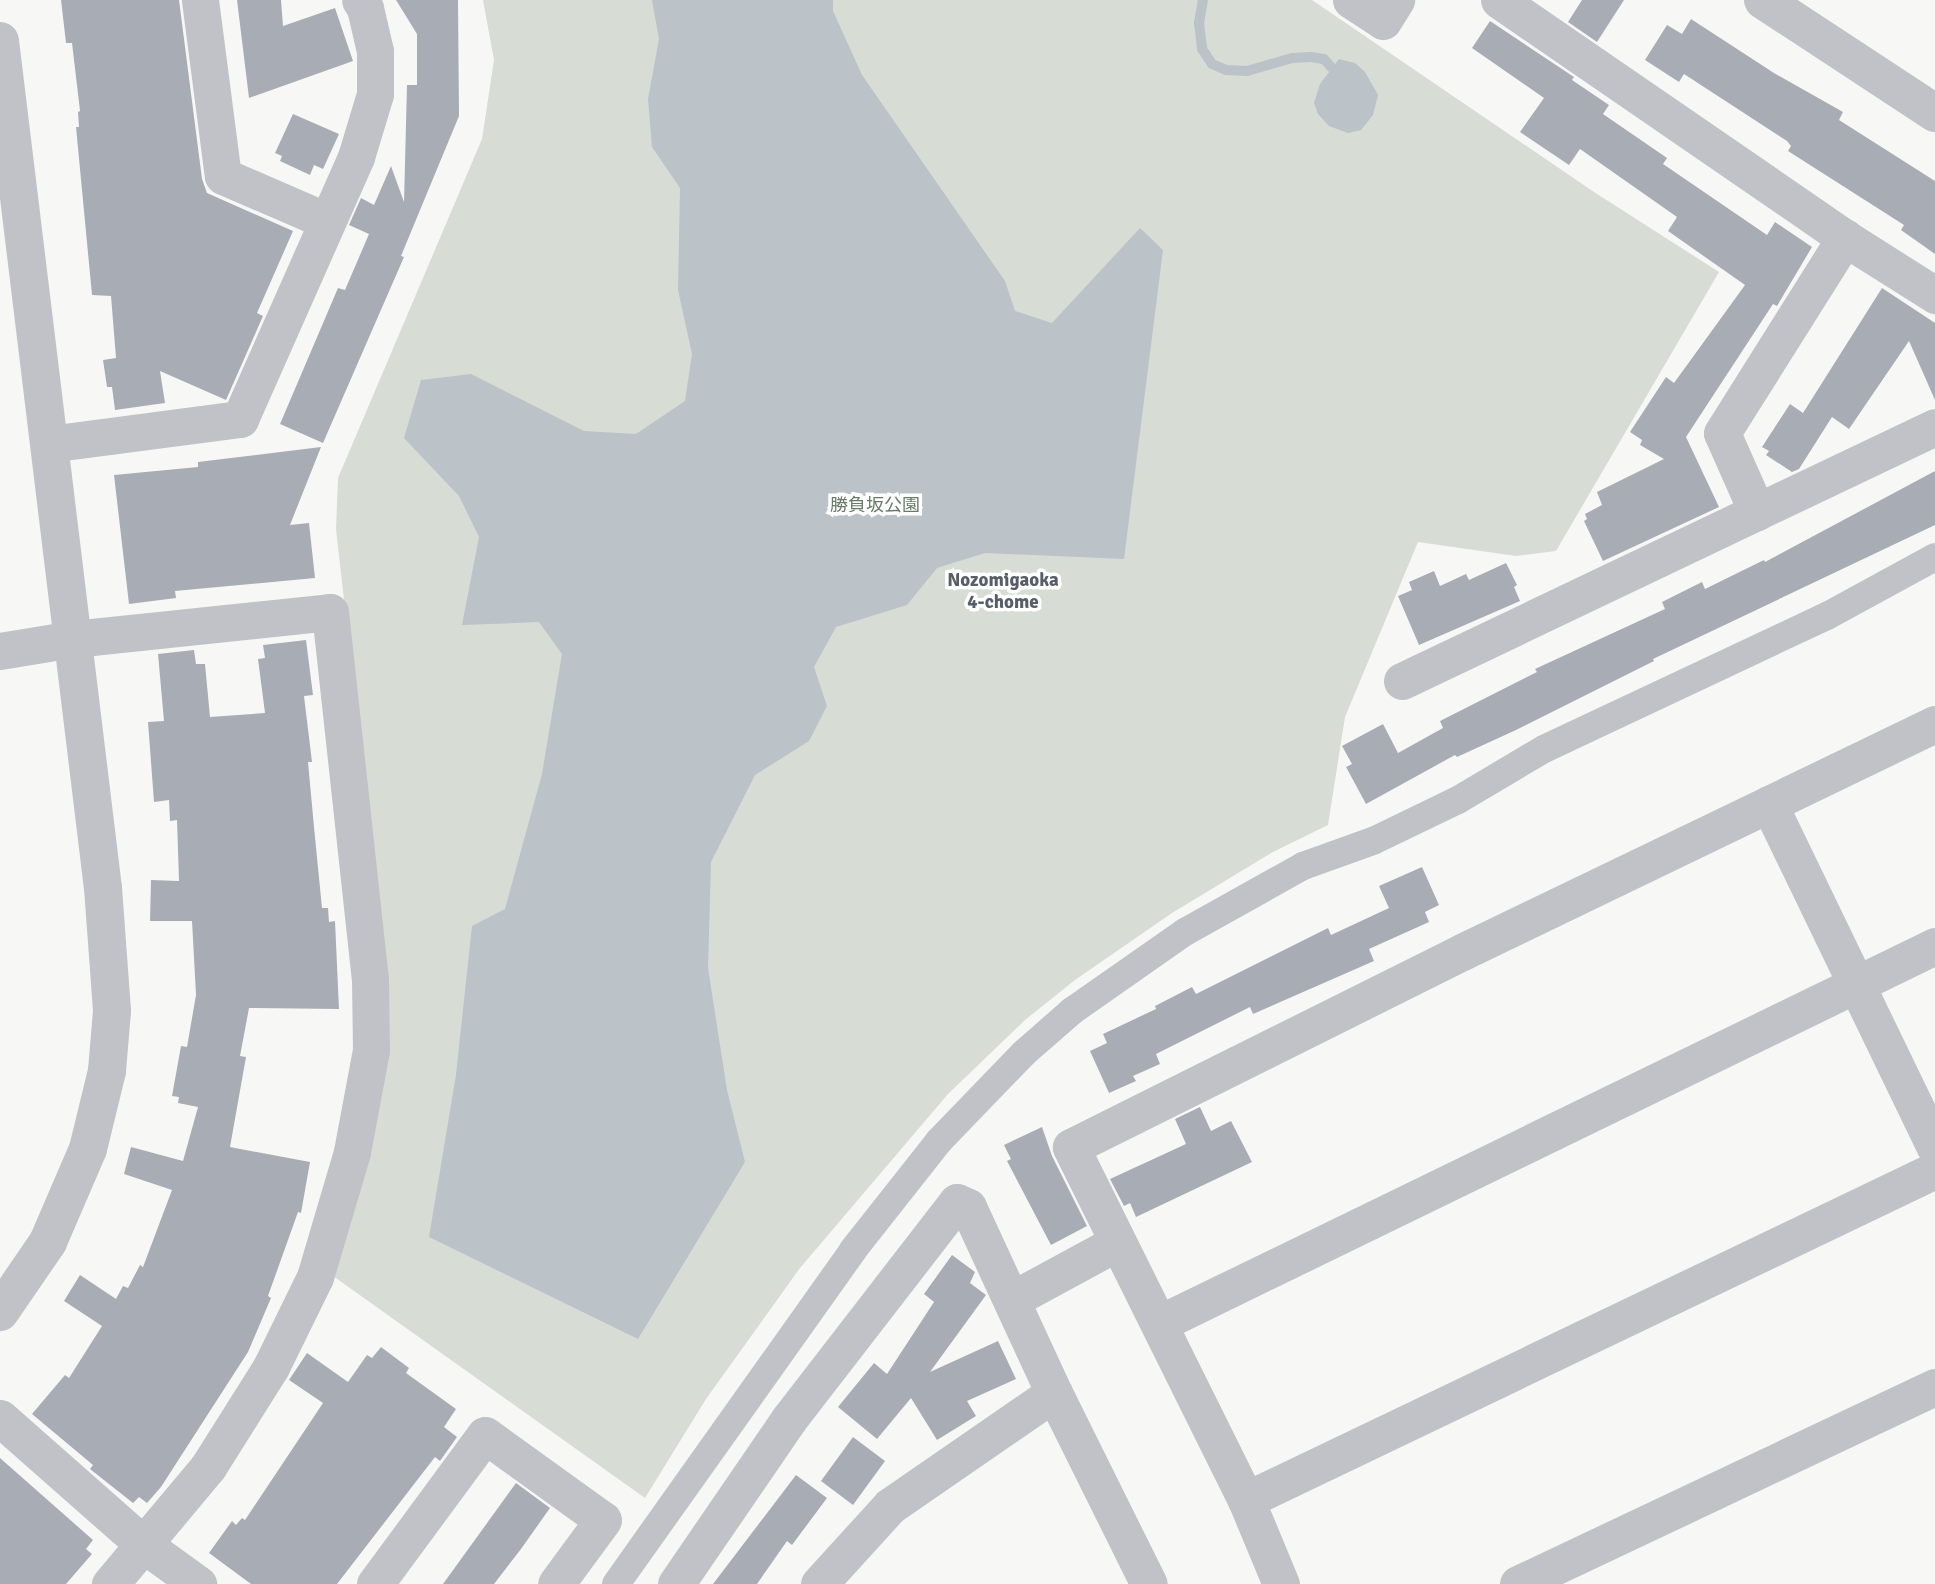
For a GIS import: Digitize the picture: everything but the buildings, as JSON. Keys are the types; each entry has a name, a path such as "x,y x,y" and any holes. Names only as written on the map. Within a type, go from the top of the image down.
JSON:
{"street":[{"path":"200,0 223,176 327,221"},
{"path":"49,444 240,419 356,157 375,94 375,51 365,8 360,0"},
{"path":"1351,0 1383,21 1396,0"},
{"path":"1499,0 1846,238 1935,295"},
{"path":"1763,0 1935,113"},
{"path":"0,41 103,888 112,1011 107,1071 88,1149 48,1242 0,1312"},
{"path":"1757,512 1723,433 1846,238"},
{"path":"1402,681 1935,427"},
{"path":"616,1584 853,1250 939,1141 1024,1053 1072,1011 1185,932 1303,866 1373,841 1458,800 1544,749 1827,616 1935,557"},
{"path":"0,651 73,639 330,612 370,979 369,1063 352,1152 315,1278 271,1367 208,1467 110,1584"},
{"path":"1281,1584 1246,1500 1071,1147 1462,952 1935,724"},
{"path":"1769,804 1935,1147"},
{"path":"1160,1323 1935,946"},
{"path":"1246,1500 1935,1170"},
{"path":"676,1584 789,1419 957,1202 968,1207 1013,1299 1140,1580"},
{"path":"1013,1299 1118,1242"},
{"path":"1518,1584 1935,1387"},
{"path":"819,1584 890,1506 1054,1393"},
{"path":"0,1418 144,1545 198,1584"},
{"path":"375,1584 485,1435 603,1520 556,1584"}],"green space":[{"name":"勝負坂公園","path":"483,0 1312,0 1594,192 1719,272 1556,551 1516,556 1418,542 1345,717 1328,825 1273,852 1172,913 1075,980 1025,1020 948,1094 800,1268 706,1399 645,1498 333,1276 364,1174 346,618 336,529 338,478 482,139 494,60"}],"shaded area":[{"path":"652,0 833,0 833,11 862,75 1005,281 1015,311 1052,323 1140,228 1163,250 1124,559 985,553 937,568 907,605 836,627 814,667 827,706 809,741 755,775 711,862 708,968 727,1090 745,1162 638,1339 429,1237 456,1075 472,926 505,909 542,774 562,654 539,622 462,625 479,537 459,496 404,438 421,380 471,374 584,431 636,434 685,401 692,354 678,290 680,188 652,147 648,99 659,39"},
{"path":"1339,59 1355,63 1365,72 1378,95 1373,115 1361,130 1348,133 1329,126 1318,114 1314,103 1320,84"}],"waterway":[{"path":"1203,0 1199,23 1202,49 1212,64 1226,70 1247,71 1292,58 1311,57 1324,59 1331,67"}],"district":[{"name":"Nozomigaoka 4-chome","path":"1003,592"}]}
